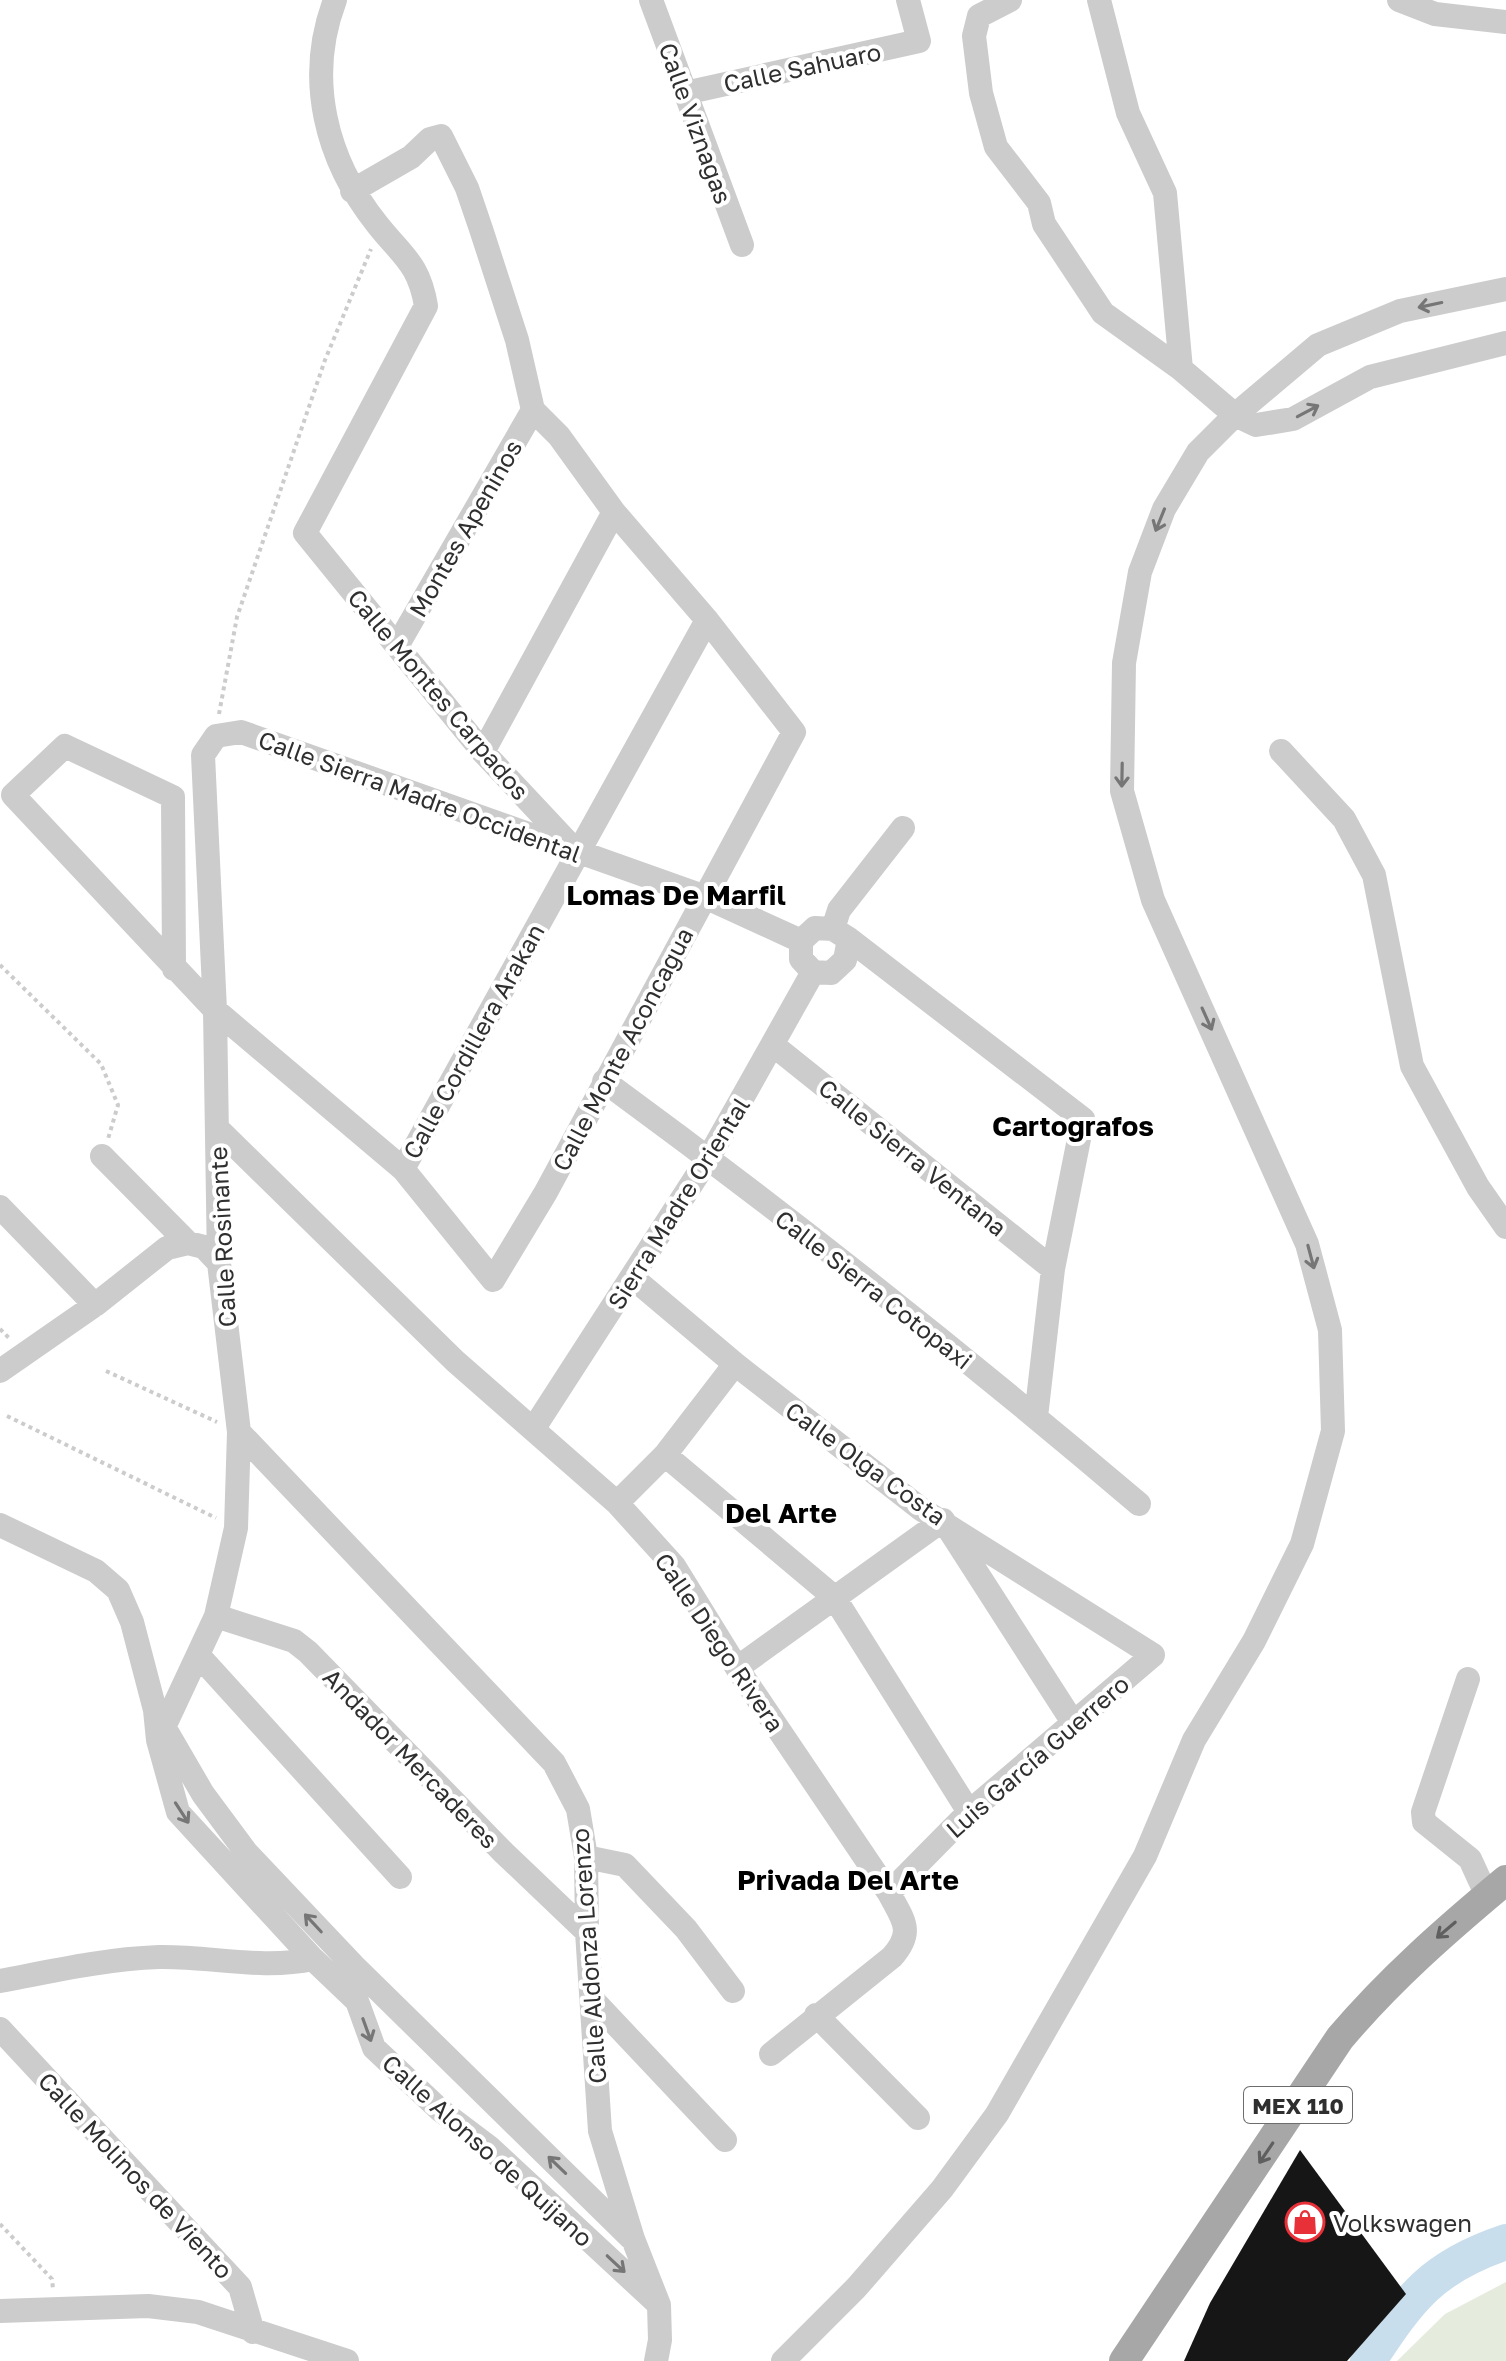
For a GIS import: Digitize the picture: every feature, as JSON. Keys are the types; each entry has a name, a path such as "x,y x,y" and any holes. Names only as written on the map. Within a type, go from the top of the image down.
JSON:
{"main road":[{"name":"MEX 110","path":"1124,2361 1340,2038 1434,1940 1497,1888"}],"street":[{"path":"335,0 320,58 323,113 334,153 352,191 380,229"},
{"name":"Calle Viznagas","path":"651,0 742,245"},
{"name":"Calle Sahuaro","path":"685,93 919,41 908,0"},
{"path":"1010,0 979,16 974,36 981,93 996,147 1039,203 1044,224 1103,313 1181,369 1235,415 1256,425 1293,419 1370,377 1506,343"},
{"path":"1099,0 1128,113 1165,193 1181,369"},
{"path":"1399,0 1435,14 1506,22"},
{"path":"352,191 411,157 430,139 441,136 467,188 481,229 517,340 533,410 559,436 614,512 707,620"},
{"name":"Calle Montes Carpados","path":"380,229 407,255 422,280 426,306 305,533 483,752 577,851"},
{"path":"783,2361 856,2288 914,2222 997,2114 1145,1856 1194,1740 1268,1613 1302,1544 1333,1431 1330,1330 1307,1244 1153,900 1122,791 1124,663 1140,572 1164,509 1198,452 1235,415 1318,345 1400,311 1506,289"},
{"name":"Montes Apeninos","path":"397,646 533,410"},
{"path":"483,752 614,512"},
{"name":"Calle Monte Aconcagua","path":"403,1169 493,1280 546,1192 794,732 707,620"},
{"name":"Calle Cordillera Arakan","path":"403,1169 707,620"},
{"name":"Calle Sierra Madre Occidental","path":"216,736 241,732 703,896 801,941"},
{"name":"Calle Rosinante","path":"159,1726 200,1657 216,1616 236,1528 239,1432 219,1263 215,1010 203,755 216,736"},
{"path":"174,969 173,797 65,746 13,795 174,969 215,1010 403,1169"},
{"path":"1281,751 1344,819 1374,875 1412,1066 1478,1187 1506,1227"},
{"path":"903,828 847,897 841,934 845,960 831,973 813,972 801,959 801,941 815,928 841,934 1083,1119 1053,1269 1036,1417"},
{"name":"Sierra Madre Oriental","path":"534,1428 709,1157 813,972"},
{"name":"Calle Sierra Ventana","path":"773,1045 1053,1269"},
{"name":"Calle Sierra Cotopaxi","path":"604,1081 709,1157 1036,1417 1139,1504"},
{"name":"Calle Diego Rivera","path":"217,1128 455,1361 617,1503 674,1566 737,1668 889,1893 906,1924 905,1942 892,1957 771,2054"},
{"path":"102,1156 188,1243"},
{"path":"0,1207 95,1305"},
{"path":"0,1371 95,1305 167,1248 188,1243 204,1247 219,1263"},
{"name":"Calle Olga Costa","path":"633,1278 735,1364 921,1509 943,1520 1153,1655"},
{"path":"617,1503 665,1455 735,1364"},
{"name":"Calle Aldonza Lorenzo","path":"239,1432 554,1763 578,1809 586,1857 587,1932 600,2131 633,2239 659,2305 660,2340 656,2361"},
{"path":"665,1455 834,1597 969,1812"},
{"path":"737,1668 943,1520 1074,1724"},
{"name":"Calle Alonso de Quijano","path":"0,1525 96,1571 118,1590 132,1622 178,1812 313,1959 346,1974 374,2048 440,2110 489,2147 659,2305"},
{"name":"Andador Mercaderes","path":"216,1616 294,1641 308,1652 587,1932"},
{"name":"Luis García Guerrero","path":"889,1893 969,1812 1153,1655"},
{"path":"200,1657 400,1877"},
{"path":"1468,1679 1423,1812 1424,1822 1470,1859 1497,1888"},
{"name":"Calle Alonso de Quijano","path":"159,1726 203,1794 246,1852 346,1974 633,2239"},
{"path":"586,1857 625,1865 686,1929 733,1991"},
{"path":"0,1981 89,1964 160,1957 282,1965 313,1959"},
{"path":"592,1999 725,2140"},
{"path":"816,2015 918,2118"},
{"name":"Calle Molinos de Viento","path":"0,2029 240,2287 253,2332"},
{"path":"0,2311 148,2306 198,2312 347,2361"}],"path":[{"path":"216,736 237,617 325,360 380,229"},
{"path":"0,965 101,1064 118,1105 102,1156"},
{"path":"106,1371 239,1432"},
{"path":"7,1416 236,1528"},
{"path":"0,2224 52,2279 55,2309"}],"green space":[{"path":"1506,2282 1506,2361 1397,2361 1445,2314"}],"building":[{"name":"Volkswagen","path":"1300,2150 1406,2294 1347,2361 1184,2361 1210,2303"}],"waterway":[{"path":"1368,2361 1410,2302 1440,2274 1459,2262 1506,2242"}],"place":[{"name":"Volkswagen","path":"1305,2222"}],"district":[{"name":"Lomas De Marfil","path":"676,894"},
{"name":"Cartografos","path":"1073,1125"},
{"name":"Del Arte","path":"781,1512"},
{"name":"Privada Del Arte","path":"848,1879"}]}
